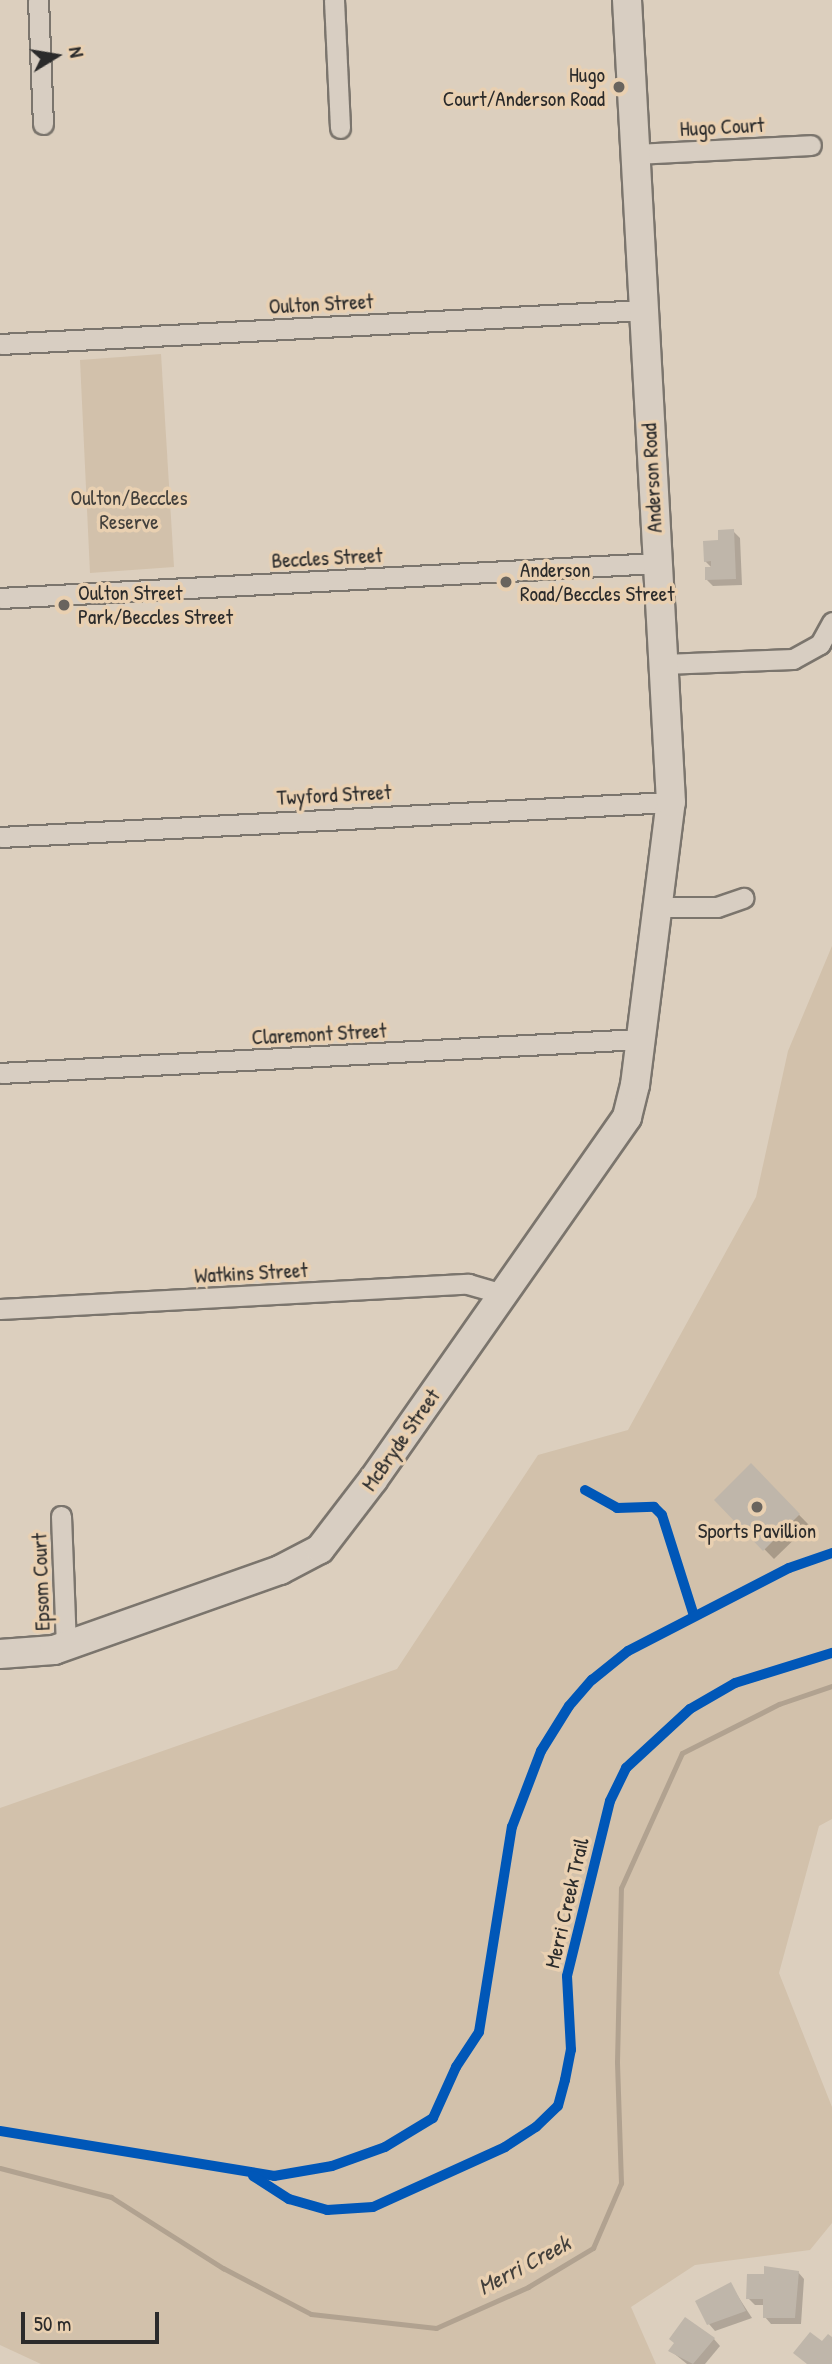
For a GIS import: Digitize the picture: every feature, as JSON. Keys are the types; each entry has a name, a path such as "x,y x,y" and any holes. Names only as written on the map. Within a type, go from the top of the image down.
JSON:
{"street":[{"path":"38,0 43,124"},
{"path":"334,0 340,128"},
{"name":"Anderson Road","path":"626,0 671,802 641,1038"},
{"name":"Hugo Court","path":"635,154 811,145"},
{"name":"Oulton Street","path":"0,344 644,310"},
{"name":"Beccles Street","path":"0,598 657,563"},
{"path":"663,664 793,659 820,644 832,622"},
{"name":"Twyford Street","path":"0,837 671,802"},
{"path":"658,907 717,907 743,898"},
{"name":"Claremont Street","path":"0,1073 641,1038"},
{"name":"McBryde Street","path":"0,1654 66,1646 280,1570 320,1549 620,1130 635,1085 641,1038"},
{"name":"Watkins Street","path":"0,1309 468,1284 503,1294"},
{"name":"Epsom Court","path":"61,1516 66,1646"}],"green space":[{"name":"Oulton/Beccles Reserve","path":"161,354 174,567 90,573 80,360"},
{"path":"832,946 832,1819 819,1826 779,1973 832,2107 832,2223 810,2250 695,2265 631,2307 656,2364 41,2364 0,2345 0,1808 397,1669 538,1455 628,1430 756,1197 788,1051"}],"building":[{"path":"734,529 736,579 705,580 705,567 711,567 711,561 704,562 703,541 718,540 718,530"},
{"name":"Sports Pavillion","path":"751,1463 800,1514 763,1551 714,1500"},
{"path":"764,2266 799,2271 795,2318 763,2318 763,2299 746,2299 747,2274 764,2274"},
{"path":"731,2282 746,2311 707,2325 695,2301"},
{"path":"685,2317 715,2338 693,2364 668,2351 674,2343 669,2339"},
{"path":"810,2332 822,2341 828,2334 832,2337 832,2364 807,2364 793,2353"}],"waterway":[{"name":"Merri Creek","path":"0,2168 111,2197 223,2268 311,2314 436,2328 528,2287 593,2248 621,2183 617,2062 621,1888 682,1753 779,1704 832,1686"}],"cycle path":[{"path":"585,1490 617,1508 654,1507 662,1515 694,1616"},
{"path":"0,2131 274,2176 332,2166 385,2147 433,2118 456,2067 479,2032 512,1827 541,1751 569,1706 592,1680 628,1651 789,1568 832,1553"},
{"name":"Merri Creek Trail","path":"253,2176 289,2199 327,2210 373,2207 505,2147 536,2127 558,2106 565,2080 571,2050 567,1976 610,1801 626,1768 690,1709 735,1683 832,1653"}],"place":[{"name":"Hugo Court/Anderson Road","path":"619,87"},
{"name":"Anderson Road/Beccles Street","path":"506,582"},
{"name":"Oulton Street Park/Beccles Street","path":"64,605"},
{"name":"Sports Pavillion","path":"757,1507"}]}
